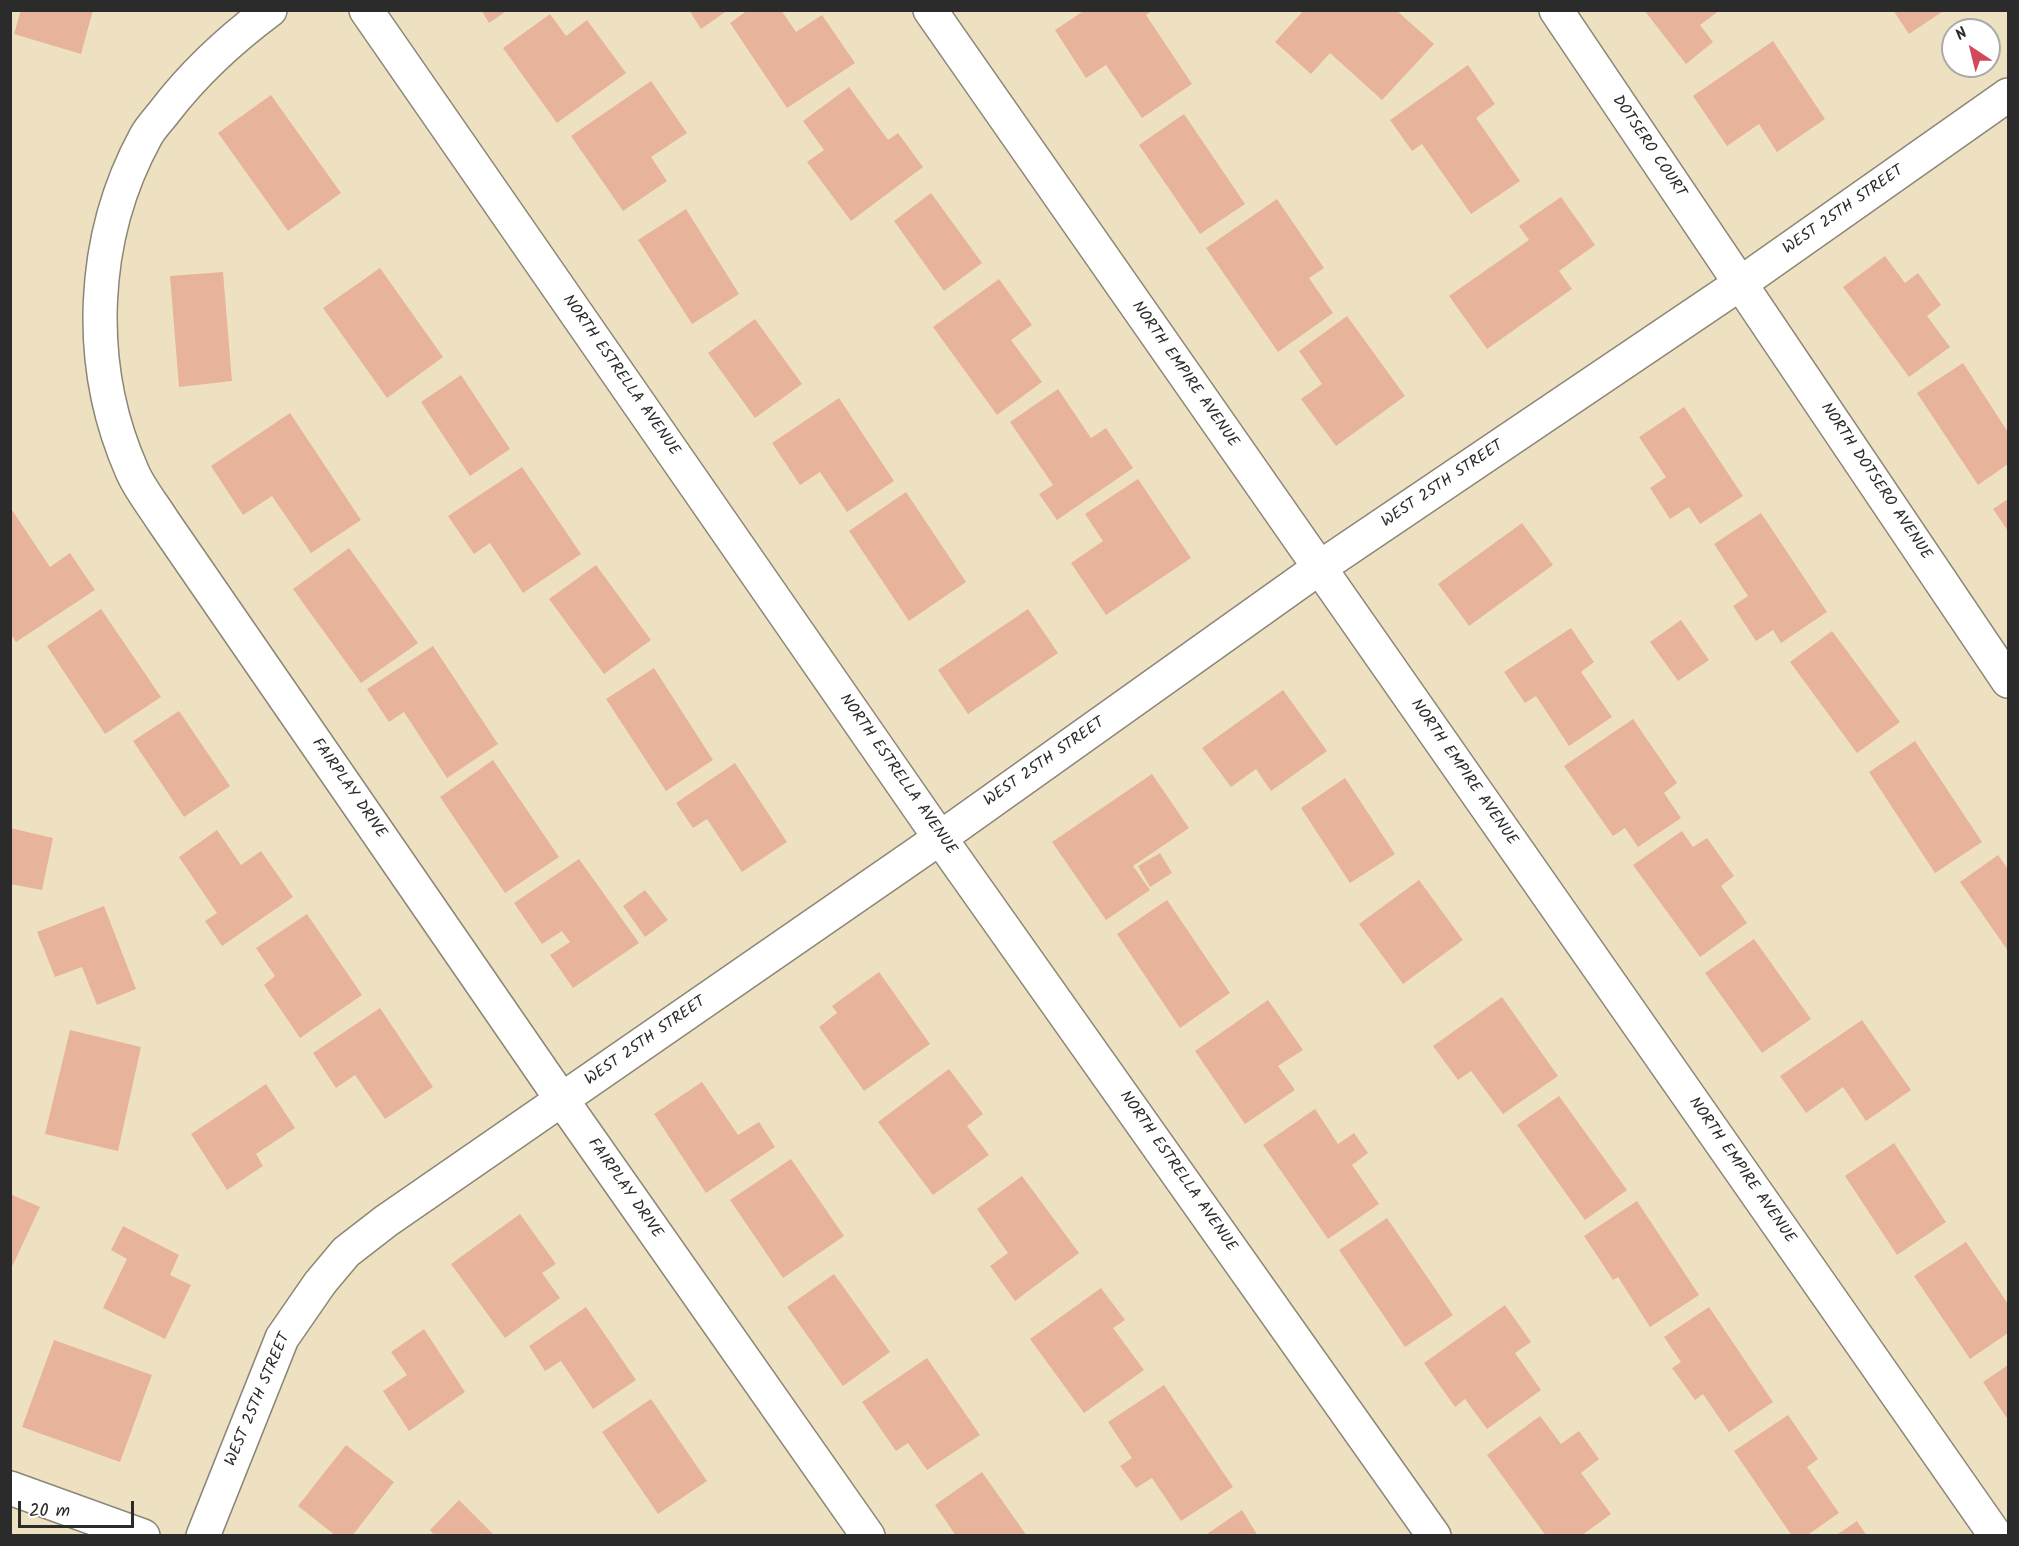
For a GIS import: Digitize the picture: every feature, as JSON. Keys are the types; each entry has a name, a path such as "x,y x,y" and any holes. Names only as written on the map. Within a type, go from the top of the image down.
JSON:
{"street":[{"name":"FAIRPLAY DRIVE","path":"270,10 207,62 178,94 147,135 124,183 107,243 99,297 100,354 112,415 132,472 163,521 562,1100 868,1536"},
{"name":"NORTH ESTRELLA AVENUE","path":"366,10 940,838 1434,1536"},
{"name":"NORTH EMPIRE AVENUE","path":"930,10 1996,1536"},
{"name":"DOTSERO COURT","path":"1556,10 1741,283"},
{"name":"WEST 25TH STREET","path":"203,1536 282,1338 320,1282 345,1252 940,838 1319,568 1741,283 2008,95"},
{"name":"NORTH DOTSERO AVENUE","path":"1741,283 2008,681"},
{"path":"10,1488 143,1536"}],"building":[{"path":"21,10 93,10 81,54 14,34"},
{"path":"481,10 508,10 489,23"},
{"path":"689,10 728,10 701,29"},
{"path":"748,10 781,10 796,32 822,15 855,63 787,108 730,23"},
{"path":"1085,10 1152,10 1146,15 1192,84 1142,118 1106,65 1086,78 1055,30"},
{"path":"1304,10 1396,10 1434,44 1382,100 1330,53 1311,74 1275,42"},
{"path":"1644,10 1720,10 1700,25 1713,42 1686,64"},
{"path":"1893,10 1945,10 1909,34"},
{"path":"550,14 566,36 587,20 626,73 557,123 503,48"},
{"path":"1773,41 1825,119 1777,152 1759,124 1727,146 1693,96"},
{"path":"1468,65 1495,104 1476,118 1520,181 1471,214 1422,144 1412,151 1390,120"},
{"path":"651,81 687,133 651,157 667,181 623,211 571,136"},
{"path":"849,87 888,140 898,133 923,167 851,221 807,162 824,150 803,121"},
{"path":"271,95 341,193 288,231 218,133"},
{"path":"1184,114 1245,204 1200,234 1139,145"},
{"path":"931,193 982,263 944,291 894,221"},
{"path":"1561,197 1595,245 1559,271 1572,289 1487,349 1449,296 1529,240 1519,226"},
{"path":"1277,199 1324,268 1309,278 1333,313 1278,352 1206,248"},
{"path":"686,209 739,294 692,324 638,240"},
{"path":"1885,256 1905,283 1918,273 1941,305 1927,316 1950,347 1909,377 1843,287"},
{"path":"380,268 443,357 387,398 323,308"},
{"path":"223,272 232,381 179,387 170,276"},
{"path":"999,279 1032,325 1011,340 1042,382 997,415 933,327"},
{"path":"1347,316 1405,396 1336,446 1301,399 1322,384 1299,351"},
{"path":"755,319 802,384 755,418 708,353"},
{"path":"1963,363 2008,432 2008,464 1978,485 1917,393"},
{"path":"461,375 510,449 470,476 421,402"},
{"path":"1058,389 1091,438 1106,428 1133,468 1057,520 1039,494 1053,485 1010,422"},
{"path":"839,398 894,481 847,512 820,472 800,485 772,443"},
{"path":"1684,407 1743,496 1700,524 1689,507 1670,519 1650,488 1666,477 1639,437"},
{"path":"290,413 361,520 311,553 272,496 243,515 211,466"},
{"path":"522,467 581,554 523,593 490,543 474,554 448,516"},
{"path":"1138,479 1191,558 1106,615 1071,563 1103,541 1085,514"},
{"path":"906,492 966,582 909,621 849,531"},
{"path":"2008,499 2008,531 1993,509"},
{"path":"10,507 50,567 70,553 95,590 16,642 10,633"},
{"path":"1761,513 1827,612 1781,643 1773,630 1756,641 1733,606 1748,596 1714,544"},
{"path":"1522,523 1553,565 1469,626 1438,584"},
{"path":"349,548 418,643 361,683 293,589"},
{"path":"596,565 651,640 604,674 549,599"},
{"path":"101,609 161,697 105,734 47,646"},
{"path":"1028,609 1058,653 968,714 938,670"},
{"path":"1681,620 1709,660 1678,681 1650,642"},
{"path":"1571,628 1594,662 1581,672 1612,717 1569,746 1536,696 1525,703 1504,672"},
{"path":"1832,631 1900,722 1857,753 1790,662"},
{"path":"433,646 498,744 447,778 404,712 389,722 367,689"},
{"path":"654,668 713,760 666,791 606,699"},
{"path":"1283,690 1327,751 1271,791 1256,769 1231,787 1202,748"},
{"path":"179,711 230,786 184,817 133,741"},
{"path":"1633,719 1677,783 1664,793 1681,818 1638,847 1625,828 1613,836 1564,766"},
{"path":"1915,741 1982,842 1935,873 1869,772"},
{"path":"493,760 559,857 505,893 440,797"},
{"path":"735,763 787,842 742,872 707,819 693,828 676,803"},
{"path":"1152,774 1189,828 1133,866 1150,890 1106,920 1052,842"},
{"path":"1345,778 1395,854 1350,883 1301,808"},
{"path":"10,828 53,838 42,890 10,884"},
{"path":"217,830 241,865 261,851 293,897 222,946 205,921 217,913 179,857"},
{"path":"1682,831 1693,847 1707,838 1734,876 1721,886 1747,923 1700,957 1633,865"},
{"path":"1160,853 1172,873 1150,887 1138,866"},
{"path":"1998,855 2008,869 2008,951 1960,882"},
{"path":"579,859 639,943 573,988 550,955 570,942 562,931 542,944 514,903"},
{"path":"1419,880 1463,940 1403,984 1359,924"},
{"path":"645,890 668,920 645,937 623,906"},
{"path":"1167,900 1230,993 1180,1028 1117,934"},
{"path":"104,906 136,989 97,1005 82,967 55,977 37,932"},
{"path":"307,914 362,995 300,1038 264,985 275,976 256,948"},
{"path":"1754,939 1811,1019 1762,1053 1705,973"},
{"path":"879,972 930,1044 864,1091 819,1027 837,1013 832,1006"},
{"path":"1502,997 1558,1076 1503,1114 1471,1071 1458,1080 1433,1046"},
{"path":"1268,1000 1303,1050 1278,1066 1295,1090 1245,1124 1195,1051"},
{"path":"380,1008 433,1087 385,1119 355,1075 336,1088 313,1053"},
{"path":"1862,1020 1911,1090 1866,1121 1843,1087 1806,1113 1780,1076"},
{"path":"70,1030 141,1047 118,1151 45,1134"},
{"path":"949,1069 983,1114 967,1126 989,1155 933,1195 878,1122"},
{"path":"702,1082 738,1135 759,1122 775,1147 706,1193 654,1114"},
{"path":"266,1084 295,1128 256,1154 263,1166 227,1190 191,1134"},
{"path":"1559,1096 1627,1190 1585,1220 1517,1125"},
{"path":"1315,1109 1338,1144 1354,1133 1368,1153 1352,1165 1379,1204 1328,1239 1263,1145"},
{"path":"1894,1143 1946,1222 1897,1255 1845,1176"},
{"path":"791,1159 844,1236 783,1278 730,1200"},
{"path":"1022,1176 1079,1253 1015,1301 990,1266 1008,1253 977,1209"},
{"path":"10,1194 40,1207 10,1271"},
{"path":"1637,1201 1699,1295 1650,1327 1618,1277 1613,1280 1584,1236"},
{"path":"520,1214 556,1264 542,1273 560,1298 505,1338 451,1264"},
{"path":"1387,1218 1453,1315 1405,1347 1339,1250"},
{"path":"123,1226 179,1255 170,1275 191,1285 165,1339 103,1308 127,1259 111,1250"},
{"path":"1966,1242 2008,1304 2008,1333 1970,1359 1914,1276"},
{"path":"834,1274 890,1352 843,1386 787,1307"},
{"path":"1101,1288 1125,1320 1113,1328 1144,1370 1084,1413 1030,1339"},
{"path":"1505,1305 1531,1342 1515,1353 1541,1390 1487,1429 1465,1399 1455,1407 1424,1363"},
{"path":"586,1307 636,1380 593,1409 561,1361 545,1371 529,1346"},
{"path":"1709,1307 1773,1402 1729,1432 1703,1394 1695,1400 1672,1368 1681,1362 1664,1337"},
{"path":"424,1329 465,1392 409,1431 383,1391 407,1375 391,1352"},
{"path":"54,1340 152,1375 120,1462 22,1427"},
{"path":"927,1358 980,1435 927,1470 908,1443 896,1451 862,1402"},
{"path":"2008,1365 2008,1420 1983,1382"},
{"path":"1164,1385 1233,1487 1181,1521 1152,1478 1136,1488 1120,1466 1132,1458 1108,1422"},
{"path":"651,1399 707,1481 658,1514 602,1432"},
{"path":"1788,1415 1818,1459 1807,1467 1839,1513 1806,1536 1792,1536 1734,1451"},
{"path":"1540,1416 1561,1444 1579,1431 1599,1459 1581,1473 1611,1514 1581,1536 1546,1536 1487,1455"},
{"path":"346,1445 394,1482 352,1536 336,1536 298,1506"},
{"path":"982,1472 1027,1536 956,1536 935,1505"},
{"path":"459,1500 495,1536 435,1536 430,1530"},
{"path":"1242,1510 1258,1536 1204,1536"},
{"path":"1857,1521 1867,1536 1835,1536"}]}
